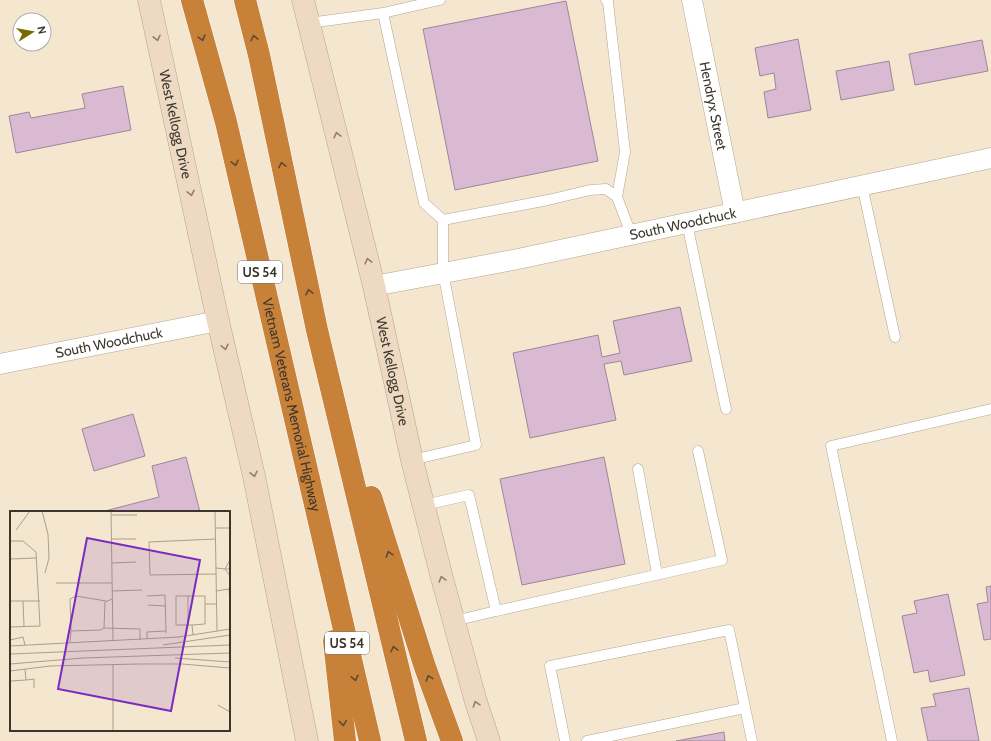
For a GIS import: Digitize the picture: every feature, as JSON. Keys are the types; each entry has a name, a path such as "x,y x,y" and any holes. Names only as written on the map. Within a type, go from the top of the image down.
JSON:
{"highway":[{"name":"Vietnam Veterans Memorial Highway","path":"192,0 226,122 370,741"},
{"name":"US 54","path":"245,0 259,55 317,330 416,741"},
{"path":"317,330 425,667 452,741"},
{"path":"324,545 345,741"}],"main road":[{"name":"West Kellogg Drive","path":"149,0 218,320 254,476 307,741"},
{"name":"West Kellogg Drive","path":"303,0 374,286 412,460 476,702 489,741"}],"street":[{"name":"Hendryx Street","path":"692,0 735,212"},
{"name":"South Woodchuck","path":"374,286 518,259 991,158"},
{"name":"South Woodchuck","path":"0,364 218,320"}],"lane":[{"path":"309,23 383,13 440,0"},
{"path":"606,0 608,2 625,152 617,197 631,234"},
{"path":"383,13 424,203 443,220 443,272 476,445 412,460"},
{"path":"862,186 895,337"},
{"path":"443,220 548,200 590,190 606,189 617,197"},
{"path":"687,223 726,409"},
{"path":"892,741 831,446 991,409"},
{"path":"454,621 722,560 698,451"},
{"path":"638,469 657,574"},
{"path":"424,505 469,495 496,611"},
{"path":"565,741 550,666 729,630 752,741"},
{"path":"587,741 745,708"}],"building":[{"path":"566,1 598,161 455,190 423,29"},
{"path":"798,39 811,110 768,118 764,92 776,89 774,73 760,76 755,48"},
{"path":"982,40 988,71 915,85 909,54"},
{"path":"889,61 894,90 841,100 836,71"},
{"path":"123,86 131,130 16,153 9,116 29,112 31,118 85,108 82,94"},
{"path":"680,307 692,361 624,375 621,361 604,364 616,420 530,438 513,353 598,335 602,357 620,353 613,321"},
{"path":"133,414 145,456 94,471 82,429"},
{"path":"186,457 200,511 105,511 159,497 152,466"},
{"path":"604,457 625,564 522,585 500,479"},
{"path":"991,586 991,639 984,640 977,604 988,602 986,587"},
{"path":"948,594 965,675 930,682 928,670 914,673 902,616 917,613 914,601"},
{"path":"969,688 979,741 928,741 921,708 936,706 933,694"},
{"path":"724,732 725,741 676,741"}]}
